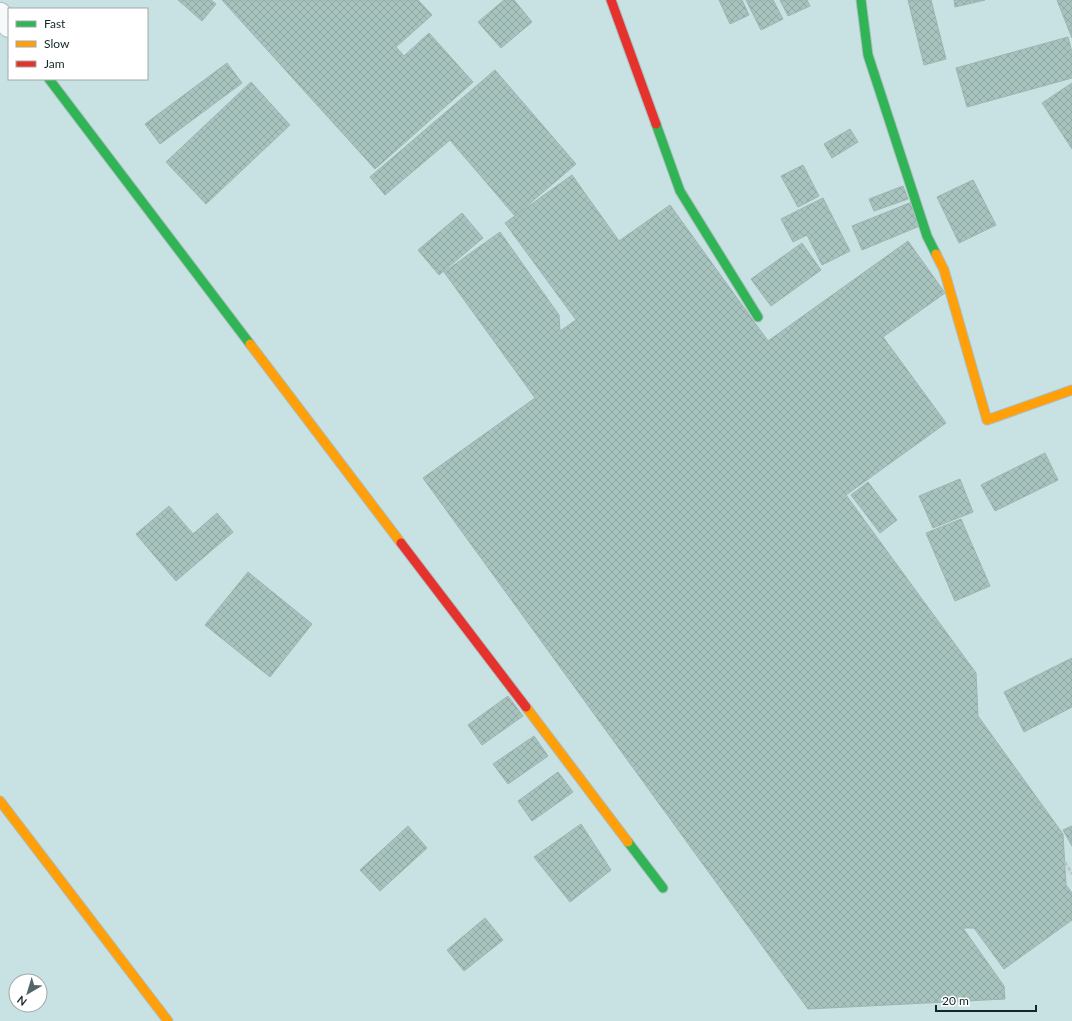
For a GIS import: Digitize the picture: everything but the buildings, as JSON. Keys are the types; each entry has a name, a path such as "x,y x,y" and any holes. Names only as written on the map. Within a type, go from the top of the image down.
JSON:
{"street":[{"path":"610,0 680,191 758,317"},
{"path":"861,0 868,54 927,236 944,270 987,420 1072,390"},
{"path":"0,14 8,25"},
{"path":"50,80 663,888"},
{"path":"0,801 168,1021"}],"path":[{"path":"1065,862 1072,874"}],"traffic: fast":[{"path":"861,0 868,55 927,236 936,254"},
{"path":"50,80 250,344"},
{"path":"656,124 680,191 758,317"},
{"path":"628,842 663,888"}],"traffic: slow":[{"path":"936,254 944,270 987,420 1072,390"},
{"path":"250,344 401,543"},
{"path":"526,707 628,842"},
{"path":"0,801 168,1021"}],"traffic: jam":[{"path":"611,0 656,124"},
{"path":"401,543 526,707"}]}
